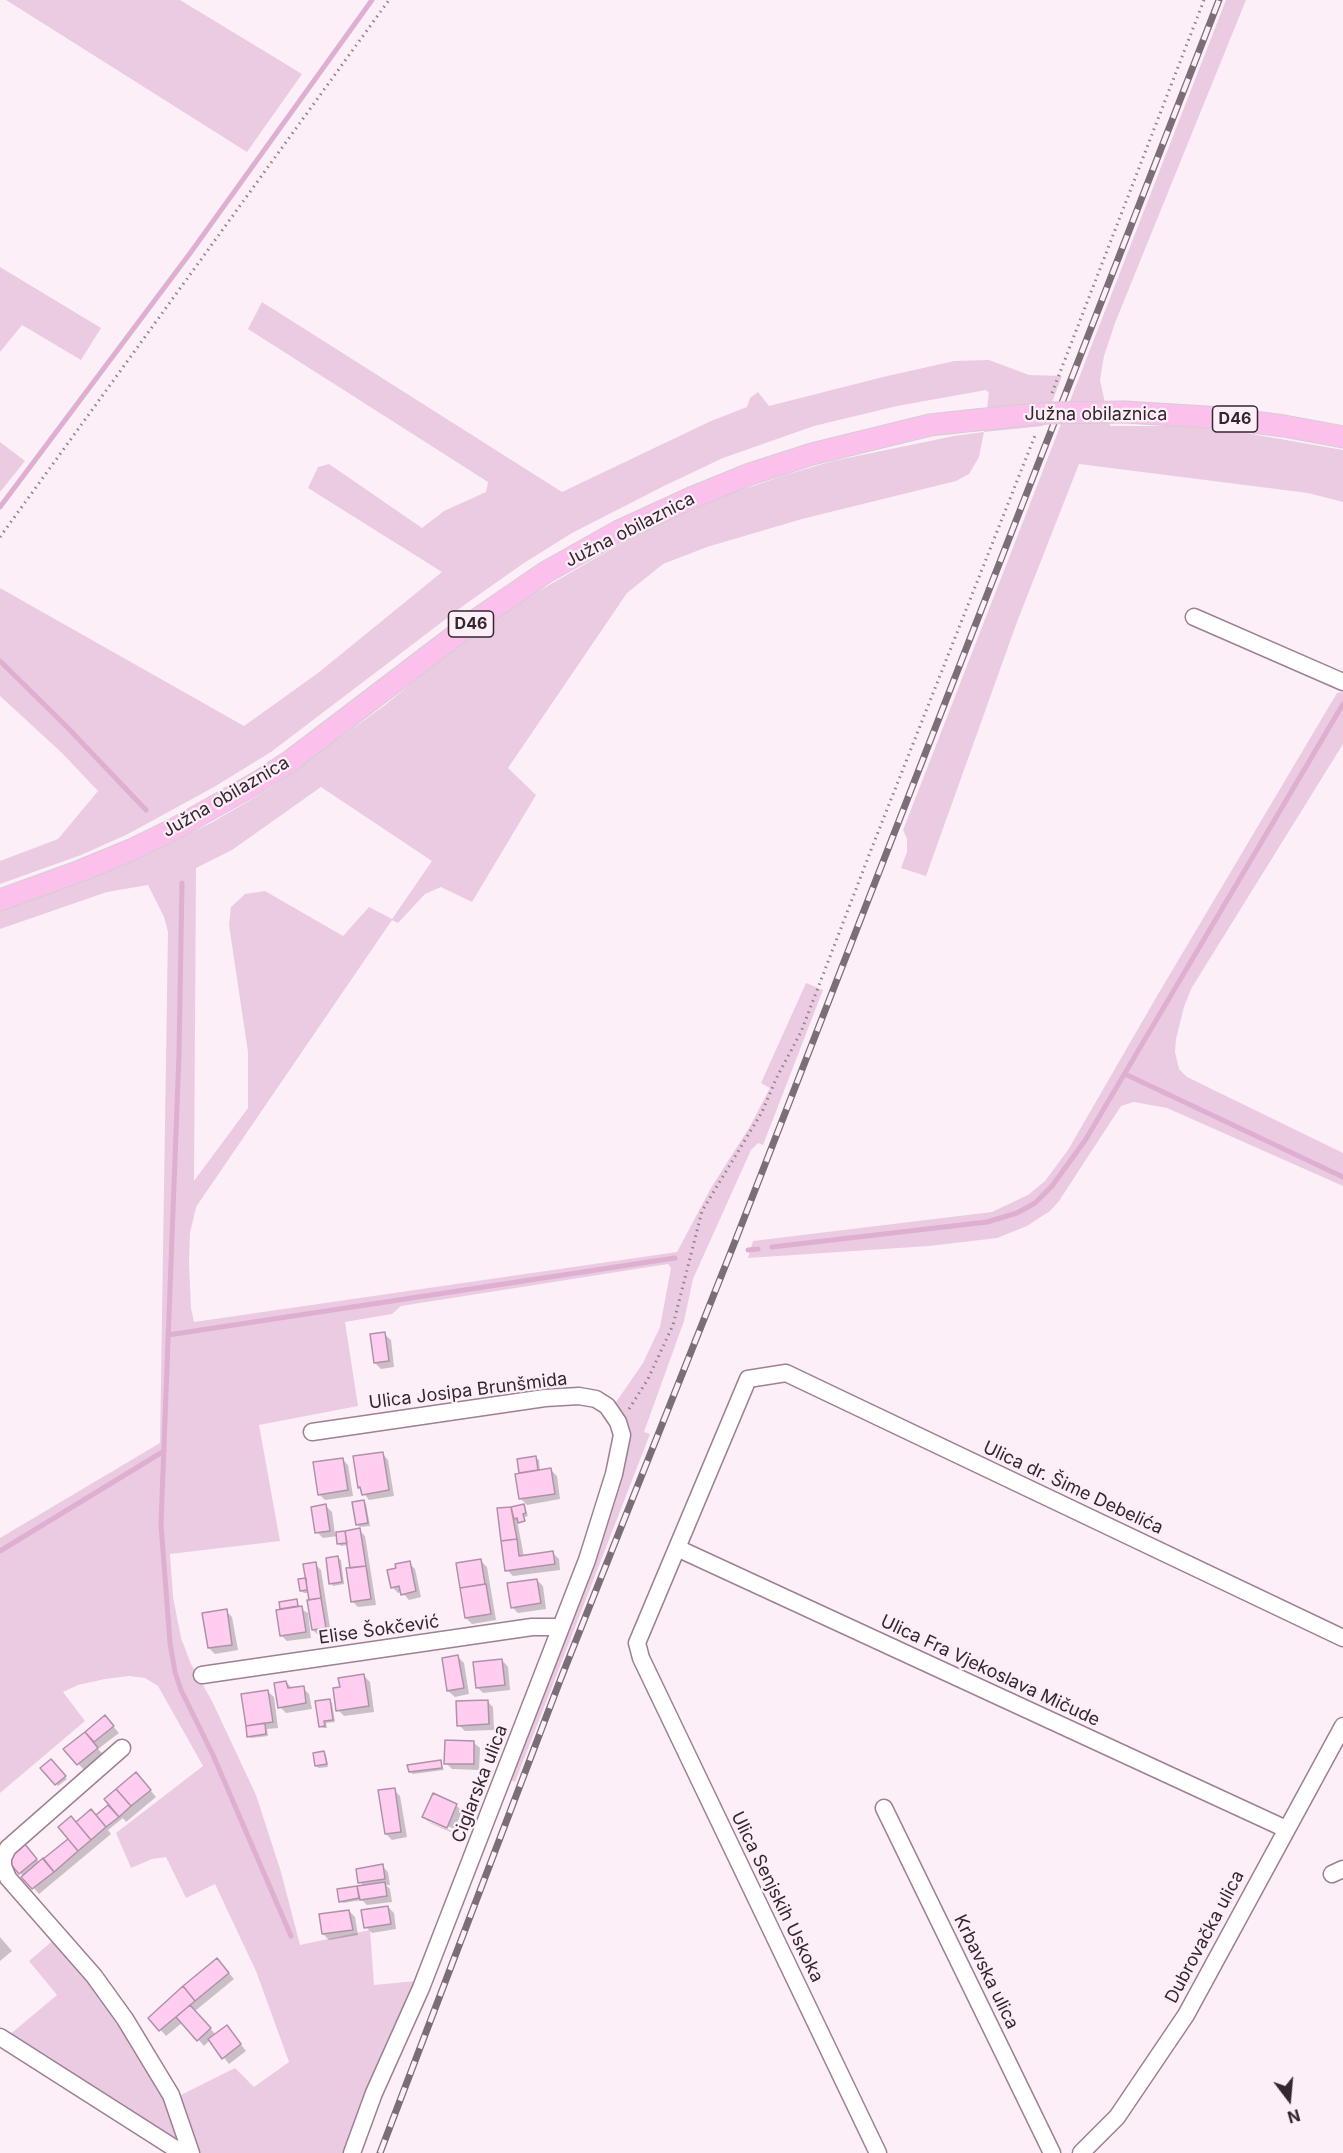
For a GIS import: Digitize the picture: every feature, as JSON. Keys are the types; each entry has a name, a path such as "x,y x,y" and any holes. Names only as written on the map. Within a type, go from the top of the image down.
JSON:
{"main road":[{"name":"Južna obilaznica","path":"0,900 130,850 258,782 293,759 473,622 546,572 619,531 750,474 812,454 930,425 1047,413 1125,412 1223,418 1343,437"}],"street":[{"path":"1194,617 1343,682"},
{"name":"Ulica dr. Šime Debelića","path":"677,1548 748,1379 786,1373 1343,1638"},
{"name":"Ulica Josipa Brunšmida","path":"312,1431 544,1398 579,1396 596,1399 607,1406 618,1422"},
{"name":"Ciglarska ulica","path":"352,2153 374,2092 421,1988 587,1560 614,1474 622,1435 618,1422"},
{"name":"Ulica Senjskih Uskoka","path":"677,1548 637,1643 641,1658 878,2153"},
{"name":"Ulica Fra Vjekoslava Mičude","path":"677,1548 1286,1829"},
{"name":"Elise Šokčević","path":"202,1675 532,1627 561,1627"},
{"name":"Dubrovačka ulica","path":"1081,2153 1116,2116 1186,2015 1343,1726"},
{"path":"122,1748 8,1848 3,1858 3,1866 8,1878 94,1976 132,2028 171,2096 191,2153"},
{"name":"Krbavska ulica","path":"884,1808 1052,2153"},
{"path":"0,2037 182,2153"}],"path":[{"path":"0,537 389,0"},
{"path":"1049,400 1204,0"},
{"path":"618,1422 648,1379 673,1325 702,1211 762,1112 777,1077 801,1032 1036,433"}],"shaded area":[{"path":"6,0 180,0 302,74 247,152"},
{"path":"1226,0 1246,0 1115,323 1104,356 1100,380 1110,426 1223,429 1343,450 1343,502 1308,493 1079,464 1017,622 926,876 901,868 907,852 907,839 903,830"},
{"path":"0,267 101,328 81,360 22,325 0,352"},
{"path":"262,302 562,492 711,421 747,407 750,398 758,392 769,406 954,361 989,360 1029,375 1062,376 1043,426 984,432 989,393 986,390 897,406 814,426 723,458 664,486 572,533 524,563 467,603 271,752 214,787 128,834 81,855 0,884 0,861 58,839 98,791 62,753 0,696 0,588 244,726 318,673 442,572 308,488 318,467 329,464 422,528 444,511 486,492 488,482 248,329"},
{"path":"984,432 979,457 969,474 956,481 802,519 707,547 663,564 627,593 508,768 536,795 472,902 441,887 425,894 398,923 392,920 196,1207 190,1233 189,1263 191,1308 194,1322 677,1252 711,1188 749,1128 770,1088 761,1083 806,983 823,990 763,1145 758,1143 751,1150 693,1279 684,1321 644,1432 650,1434 515,1782 507,1778 615,1481 614,1405 643,1363 660,1327 671,1268 668,1264 401,1306 392,1314 345,1322 358,1406 259,1425 280,1541 170,1554 173,1597 181,1638 191,1664 212,1701 256,1795 281,1872 300,1945 370,1930 374,1985 416,1981 347,2153 196,2153 175,2098 235,2068 254,2087 289,2062 256,1971 215,1884 186,1898 166,1857 152,1859 131,1868 116,1833 203,1766 158,1686 145,1678 129,1676 105,1679 78,1685 63,1692 85,1721 0,1793 0,1538 160,1443 168,932 164,917 148,885 107,892 0,929 0,907 154,850 211,823 269,789 385,705 468,637 525,599 646,529 718,498 785,475 833,461","holes":["321,787 432,861 392,919 369,907 343,936 265,891 245,894 231,907 229,925 248,1052 248,1108 194,1181 196,868 232,850"]},
{"path":"0,442 25,461 0,492"},
{"path":"1343,692 1343,744 1191,989 1184,1007 1175,1052 1179,1069 1187,1077 1343,1153 1343,1186 1167,1108 1134,1102 1121,1106 1059,1201 1050,1211 1027,1226 997,1238 929,1246 748,1258 753,1241 992,1212 1028,1195 1045,1181 1068,1150 1337,693"},
{"path":"56,1938 156,2075 183,2147 8,2036 57,1995 29,1961"}],"building":[{"path":"385,1332 389,1361 374,1363 370,1334"},
{"path":"383,1452 389,1490 362,1495 360,1487 358,1488 353,1456"},
{"path":"536,1456 538,1470 519,1473 517,1459"},
{"path":"343,1458 348,1490 318,1495 313,1462"},
{"path":"551,1468 555,1494 519,1499 515,1474"},
{"path":"364,1500 368,1523 356,1525 352,1502"},
{"path":"326,1504 330,1531 315,1533 311,1507"},
{"path":"524,1504 525,1521 518,1523 517,1518 514,1519 511,1507"},
{"path":"511,1507 517,1539 501,1541 497,1508"},
{"path":"360,1528 366,1566 350,1568 345,1531"},
{"path":"345,1531 347,1543 337,1544 336,1532"},
{"path":"517,1539 519,1556 553,1551 555,1564 505,1571 501,1541"},
{"path":"338,1556 342,1582 329,1584 326,1558"},
{"path":"481,1559 485,1584 460,1588 456,1563"},
{"path":"410,1561 416,1591 401,1595 399,1586 391,1588 387,1570 396,1568 395,1564"},
{"path":"316,1562 321,1598 309,1600 303,1564"},
{"path":"366,1566 371,1599 351,1602 346,1568"},
{"path":"306,1578 307,1590 300,1591 298,1579"},
{"path":"537,1579 541,1603 511,1608 507,1583"},
{"path":"486,1584 491,1614 465,1618 460,1588"},
{"path":"321,1598 326,1628 312,1630 307,1600"},
{"path":"297,1599 298,1606 280,1609 279,1602"},
{"path":"302,1606 306,1632 280,1636 276,1610"},
{"path":"227,1609 232,1645 208,1648 202,1613"},
{"path":"458,1655 464,1688 447,1691 442,1658"},
{"path":"502,1659 505,1685 476,1688 473,1662"},
{"path":"364,1674 369,1706 336,1711 333,1688 340,1687 338,1678"},
{"path":"286,1681 288,1688 304,1686 306,1703 278,1708 274,1683"},
{"path":"268,1690 273,1722 246,1726 241,1694"},
{"path":"330,1699 333,1720 324,1721 325,1726 319,1727 315,1701"},
{"path":"488,1700 489,1724 457,1726 456,1701"},
{"path":"105,1715 114,1726 94,1742 85,1732"},
{"path":"265,1723 266,1734 247,1737 246,1726"},
{"path":"85,1732 98,1748 77,1765 63,1749"},
{"path":"445,1740 474,1741 474,1764 444,1764"},
{"path":"324,1751 327,1764 315,1766 313,1753"},
{"path":"51,1759 66,1776 55,1785 40,1768"},
{"path":"441,1760 442,1768 409,1772 407,1765"},
{"path":"136,1772 151,1790 131,1806 116,1789"},
{"path":"395,1788 401,1832 385,1834 378,1790"},
{"path":"116,1789 131,1806 119,1817 104,1799"},
{"path":"433,1793 457,1804 447,1828 422,1817"},
{"path":"108,1805 119,1817 106,1827 96,1815"},
{"path":"91,1809 106,1827 91,1840 76,1822"},
{"path":"71,1816 91,1840 78,1851 58,1827"},
{"path":"68,1839 78,1851 54,1872 43,1859"},
{"path":"24,1843 37,1859 19,1874 6,1859"},
{"path":"43,1858 54,1872 32,1889 21,1877"},
{"path":"383,1864 385,1879 358,1883 356,1869"},
{"path":"385,1882 387,1896 360,1900 357,1886"},
{"path":"357,1886 359,1898 339,1902 337,1889"},
{"path":"388,1906 391,1924 364,1928 361,1910"},
{"path":"349,1910 353,1930 322,1934 319,1914"},
{"path":"217,1958 229,1973 195,2001 183,1986"},
{"path":"183,1986 195,2001 159,2031 148,2018"},
{"path":"190,2005 211,2028 197,2041 176,2017"},
{"path":"227,2025 241,2044 222,2059 208,2039"}],"waterway":[{"path":"0,507 191,252 372,0"},
{"path":"0,661 146,810"},
{"path":"772,1247 987,1222 1017,1213 1035,1203 1052,1186 1086,1139 1343,704"},
{"path":"182,883 179,1054 161,1524 170,1643 181,1690 213,1755 291,1936"},
{"path":"1125,1074 1343,1177"},
{"path":"748,1250 758,1249"},
{"path":"168,1335 675,1258"},
{"path":"0,1551 164,1451"}],"railway":[{"path":"380,2153 561,1678 734,1244 1219,0"}]}
